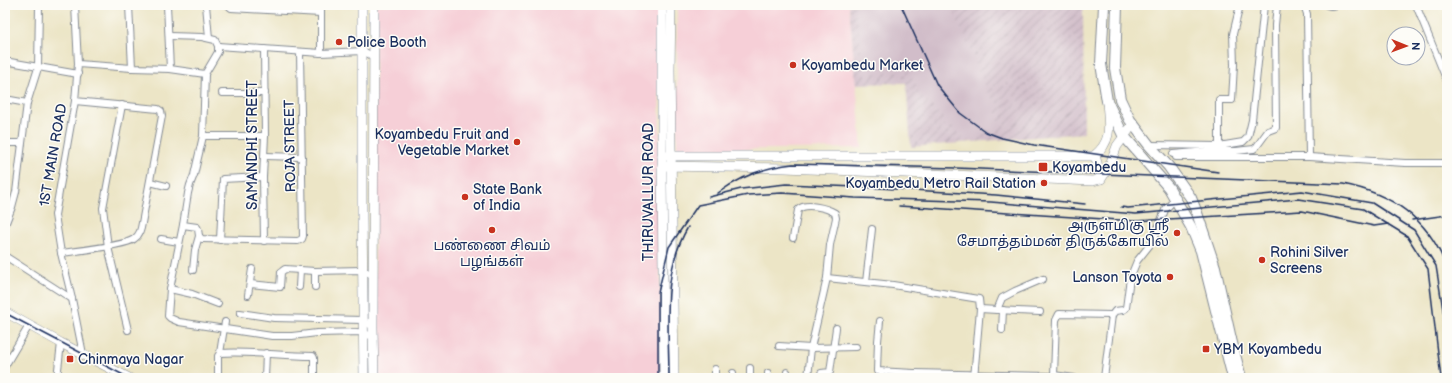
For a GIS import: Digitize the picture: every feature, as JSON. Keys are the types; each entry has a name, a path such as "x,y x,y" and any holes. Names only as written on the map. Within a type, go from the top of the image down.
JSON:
{"main road":[{"path":"1104,5 1101,64 1107,102 1123,135 1169,188 1184,213 1201,251 1224,328 1233,378"},
{"path":"1117,5 1115,68 1120,99 1133,124 1149,145 1169,167 1191,198 1198,213 1215,267 1224,328 1218,342 1226,378"},
{"path":"1224,328 1234,332 1248,378"},
{"path":"1227,340 1241,378"}],"street":[{"path":"5,225 16,192 27,103 38,68 39,5"},
{"name":"1ST MAIN ROAD","path":"75,5 78,74 75,101 55,214 61,253 83,354"},
{"path":"130,5 132,68"},
{"path":"167,5 170,68"},
{"path":"206,5 209,38"},
{"path":"228,5 232,8 262,8 321,13"},
{"path":"321,5 321,53"},
{"path":"362,5 364,378"},
{"path":"374,5 374,378"},
{"name":"THIRUVALLUR ROAD","path":"662,5 664,378"},
{"path":"671,5 671,156 674,378"},
{"path":"1219,146 1219,100 1232,100 1234,65 1233,34 1240,5"},
{"path":"1149,145 1219,146 1243,142 1248,137 1252,120 1264,5"},
{"path":"1277,5 1275,25 1276,128 1268,131 1254,149 1236,151 1208,151 1174,156 1310,157 1405,163 1447,163"},
{"path":"1304,5 1307,14 1310,157"},
{"path":"1327,5 1337,5"},
{"path":"1416,5 1447,81"},
{"path":"169,36 209,38 215,40 218,46 218,52 205,74 203,136 194,175 190,185 170,289 168,316 178,322 272,336 363,332 374,338"},
{"path":"218,46 321,53 363,51 374,57"},
{"name":"SAMANDHI STREET","path":"264,50 264,241"},
{"name":"ROJA STREET","path":"264,241 298,241 302,240 303,236 300,52"},
{"path":"10,62 78,74"},
{"path":"78,64 132,68 170,68 205,74"},
{"path":"222,93 265,93"},
{"path":"5,99 27,103"},
{"path":"61,253 133,241 138,236 142,223 162,116 161,111 158,109 75,101"},
{"path":"662,156 1094,156 1105,145 1109,131 1107,102"},
{"path":"122,105 103,208 108,246 128,330"},
{"path":"662,166 785,168 1093,181 1101,179 1109,167 1123,135 1133,124"},
{"path":"203,136 265,136"},
{"path":"5,143 22,143"},
{"path":"1117,146 1135,148"},
{"path":"1096,155 1101,179"},
{"path":"265,156 302,157"},
{"path":"220,240 224,178 263,178"},
{"path":"150,182 166,186"},
{"path":"1104,378 1112,315 1115,311 1126,308 1130,278 1137,261 1153,242 1165,210 1176,200"},
{"path":"793,238 798,210 800,207 818,207 835,213 836,218 830,245 827,278 811,348 808,378"},
{"path":"183,225 196,227 198,229 199,236 195,250 193,270"},
{"path":"866,282 872,229"},
{"path":"199,236 202,239 264,241"},
{"path":"161,239 179,242"},
{"path":"5,256 72,298"},
{"path":"248,295 252,269"},
{"path":"250,284 280,287 283,269 316,271 363,270 374,276"},
{"path":"299,287 300,270"},
{"path":"315,287 316,271"},
{"path":"827,278 893,285 979,299 980,309 974,377"},
{"path":"1002,330 1000,310 1002,298 1043,279"},
{"path":"170,289 192,294 218,304"},
{"path":"980,309 1040,312"},
{"path":"5,312 116,378"},
{"path":"240,313 274,318 363,320 373,326"},
{"path":"1054,375 1056,320 1059,314 1112,315"},
{"path":"5,318 61,346 83,354 130,378"},
{"path":"880,321 877,371 914,376 974,377 1054,375 1074,378"},
{"path":"218,378 218,358 225,322"},
{"path":"820,378 821,372 830,372 836,328"},
{"path":"5,366 26,329"},
{"path":"57,378 61,346"},
{"path":"779,346 811,348 856,347"},
{"path":"220,353 235,352 313,356 314,378"},
{"path":"265,378 266,353"},
{"path":"750,368 750,378"},
{"path":"715,369 715,378"}],"shaded area":[{"name":"Koyambedu Fruit and Vegetable Market","path":"375,5 659,5 661,378 375,378"},
{"name":"Koyambedu Market","path":"677,5 849,5 862,148 677,150"},
{"path":"849,5 1083,5 1084,133 911,147 906,83 856,84"},
{"path":"857,5 951,5 1001,125 967,142 922,96 909,71 863,74"}],"railway":[{"path":"901,5 937,85 960,113 986,132 1002,138 1034,145 1218,172"},
{"path":"718,193 753,173 772,167 793,164 956,168 1343,184 1378,194 1407,212 1420,223 1431,236 1440,251 1447,269"},
{"path":"709,197 741,189 786,184 996,195 1085,204"},
{"path":"1121,207 1128,208 1302,191 1372,203 1414,230 1436,266 1444,316 1447,348"},
{"path":"658,378 658,293 669,247 698,205 748,195 782,193 855,198 991,202 1136,214 1298,199 1363,209 1407,236 1428,269 1441,378"},
{"path":"899,206 1135,221 1302,211 1374,226 1388,224"},
{"path":"1412,220 1447,215"},
{"path":"669,378 668,301 670,282 679,245 688,227"},
{"path":"5,313 129,378"}],"place":[{"name":"Police Booth","path":"339,42"},
{"name":"Koyambedu Market","path":"793,65"},
{"name":"Koyambedu Fruit and Vegetable Market","path":"517,142"},
{"name":"Koyambedu","path":"1043,167"},
{"name":"Koyambedu Metro Rail Station","path":"1044,183"},
{"name":"State Bank of India","path":"465,197"},
{"name":"பண்ணை சிவம் பழங்கள்","path":"492,230"},
{"name":"அருள்மிகு ஸ்ரீ சேமாத்தம்மன் திருக்கோயில்","path":"1177,233"},
{"name":"Rohini Silver Screens","path":"1262,260"},
{"name":"Lanson Toyota","path":"1170,277"},
{"name":"YBM Koyambedu","path":"1206,349"},
{"name":"Chinmaya Nagar","path":"70,359"}]}
